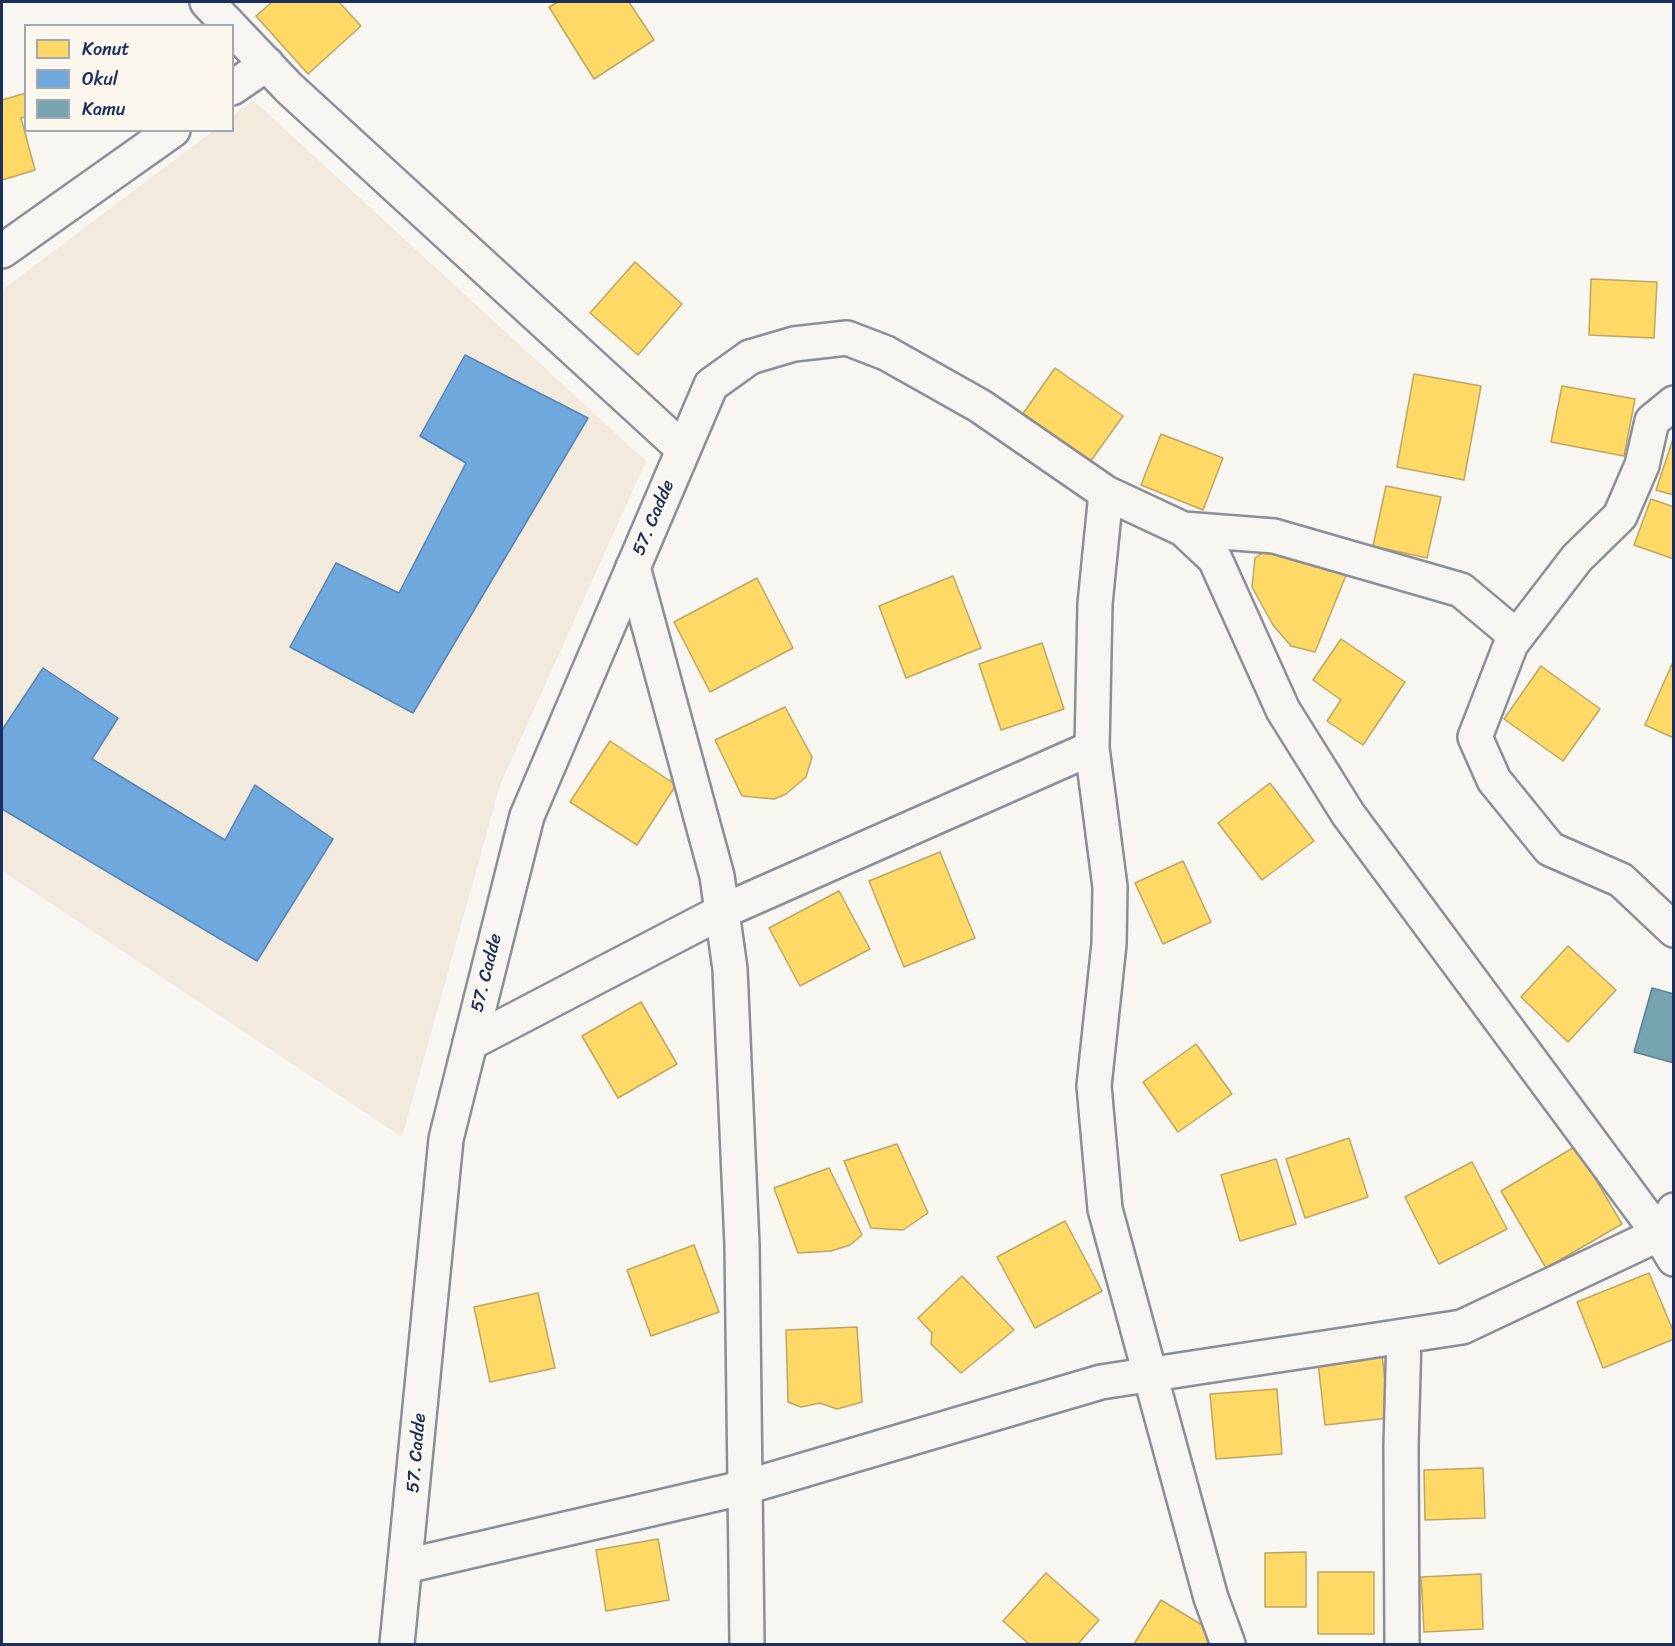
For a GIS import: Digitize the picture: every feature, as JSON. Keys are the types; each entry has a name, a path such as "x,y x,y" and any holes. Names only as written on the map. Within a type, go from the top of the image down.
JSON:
{"street":[{"path":"207,2 228,24"},
{"path":"234,30 298,96 683,449"},
{"path":"234,87 267,64"},
{"path":"2,250 170,132"},
{"name":"57. Cadde","path":"397,1644 446,1139 527,816 711,385 750,357 794,344 847,338 876,349 981,406 1106,493 1183,529"},
{"path":"1674,403 1652,421 1642,465 1620,516 1577,558 1516,636 1490,694 1475,737 1494,780 1550,849 1622,880 1674,930"},
{"path":"1106,493 1095,604 1092,748 1110,887 1109,944 1094,1086 1104,1197 1211,1598 1228,1644"},
{"path":"1183,529 1274,537 1461,590 1516,636"},
{"path":"406,1566 746,1487 1101,1382 1462,1328 1669,1234 1348,814 1283,710 1215,559 1183,529"},
{"path":"633,567 717,876 730,969 742,1245 747,1644"},
{"path":"470,1043 722,912 1092,748"},
{"path":"1402,1644 1401,1446 1404,1336"}],"shaded area":[{"path":"253,100 646,461 500,785 402,1137 2,871 2,290 212,132 234,132 234,114"}],"building: Konut":[{"path":"272,2 339,2 361,26 308,74 256,16"},
{"path":"558,2 629,2 654,40 594,79 549,7"},
{"path":"24,94 24,117 21,118 35,170 2,180 2,100"},
{"path":"635,262 682,304 638,355 590,313"},
{"path":"1591,279 1657,282 1654,338 1589,335"},
{"path":"1055,368 1123,416 1090,462 1022,415"},
{"path":"1414,374 1481,386 1464,480 1397,467"},
{"path":"1562,386 1635,399 1624,456 1551,442"},
{"path":"1161,434 1223,458 1203,510 1141,485"},
{"path":"1674,436 1674,495 1656,490"},
{"path":"1386,486 1441,497 1427,558 1373,546"},
{"path":"1651,499 1674,507 1674,559 1634,545"},
{"path":"1275,551 1347,573 1315,652 1291,646 1273,625 1252,587 1255,558 1264,552"},
{"path":"953,576 981,648 906,678 879,606"},
{"path":"757,578 793,648 710,692 674,622"},
{"path":"1341,639 1405,682 1363,745 1327,721 1341,700 1313,680"},
{"path":"1042,643 1064,709 1001,730 979,664"},
{"path":"1674,662 1674,738 1645,725"},
{"path":"1541,666 1600,709 1563,761 1504,719"},
{"path":"785,707 812,757 806,777 786,794 774,799 742,796 715,740"},
{"path":"610,741 676,785 637,845 570,802"},
{"path":"1270,783 1314,841 1262,880 1218,823"},
{"path":"940,852 975,938 904,967 869,881"},
{"path":"1183,861 1211,922 1163,944 1135,883"},
{"path":"839,891 870,949 800,986 769,928"},
{"path":"1568,946 1616,990 1568,1042 1521,997"},
{"path":"641,1002 677,1064 618,1098 582,1036"},
{"path":"1196,1044 1232,1094 1178,1132 1143,1082"},
{"path":"1349,1138 1368,1197 1305,1218 1286,1159"},
{"path":"897,1144 928,1213 903,1230 871,1228 844,1161"},
{"path":"1576,1146 1622,1224 1546,1268 1501,1191"},
{"path":"1276,1159 1296,1224 1240,1241 1221,1175"},
{"path":"1472,1162 1507,1229 1439,1264 1405,1197"},
{"path":"829,1168 862,1235 850,1245 831,1251 798,1253 774,1188"},
{"path":"1065,1221 1102,1291 1035,1328 997,1257"},
{"path":"694,1245 719,1312 651,1336 627,1270"},
{"path":"1649,1273 1674,1333 1674,1339 1603,1368 1577,1302"},
{"path":"962,1276 1014,1330 961,1373 931,1344 932,1333 918,1318"},
{"path":"538,1293 555,1368 490,1382 474,1307"},
{"path":"857,1327 862,1402 837,1409 820,1403 801,1407 788,1402 786,1330"},
{"path":"1382,1354 1389,1418 1325,1425 1318,1362"},
{"path":"1277,1389 1282,1454 1216,1459 1210,1394"},
{"path":"1483,1468 1485,1518 1425,1520 1424,1470"},
{"path":"658,1539 669,1600 606,1611 596,1550"},
{"path":"1306,1552 1306,1607 1265,1607 1265,1553"},
{"path":"1318,1572 1374,1572 1374,1634 1318,1634"},
{"path":"1046,1573 1099,1620 1078,1644 1029,1644 1003,1621"},
{"path":"1481,1574 1483,1629 1424,1632 1421,1577"},
{"path":"1161,1600 1220,1636 1214,1644 1134,1644"}],"building: Okul":[{"path":"465,355 588,418 413,713 290,647 336,563 399,593 466,463 420,436"},
{"path":"43,668 118,718 92,759 225,840 255,785 333,839 257,961 2,809 2,730"}],"building: Kamu":[{"path":"1652,988 1674,994 1674,1063 1634,1052"}]}
